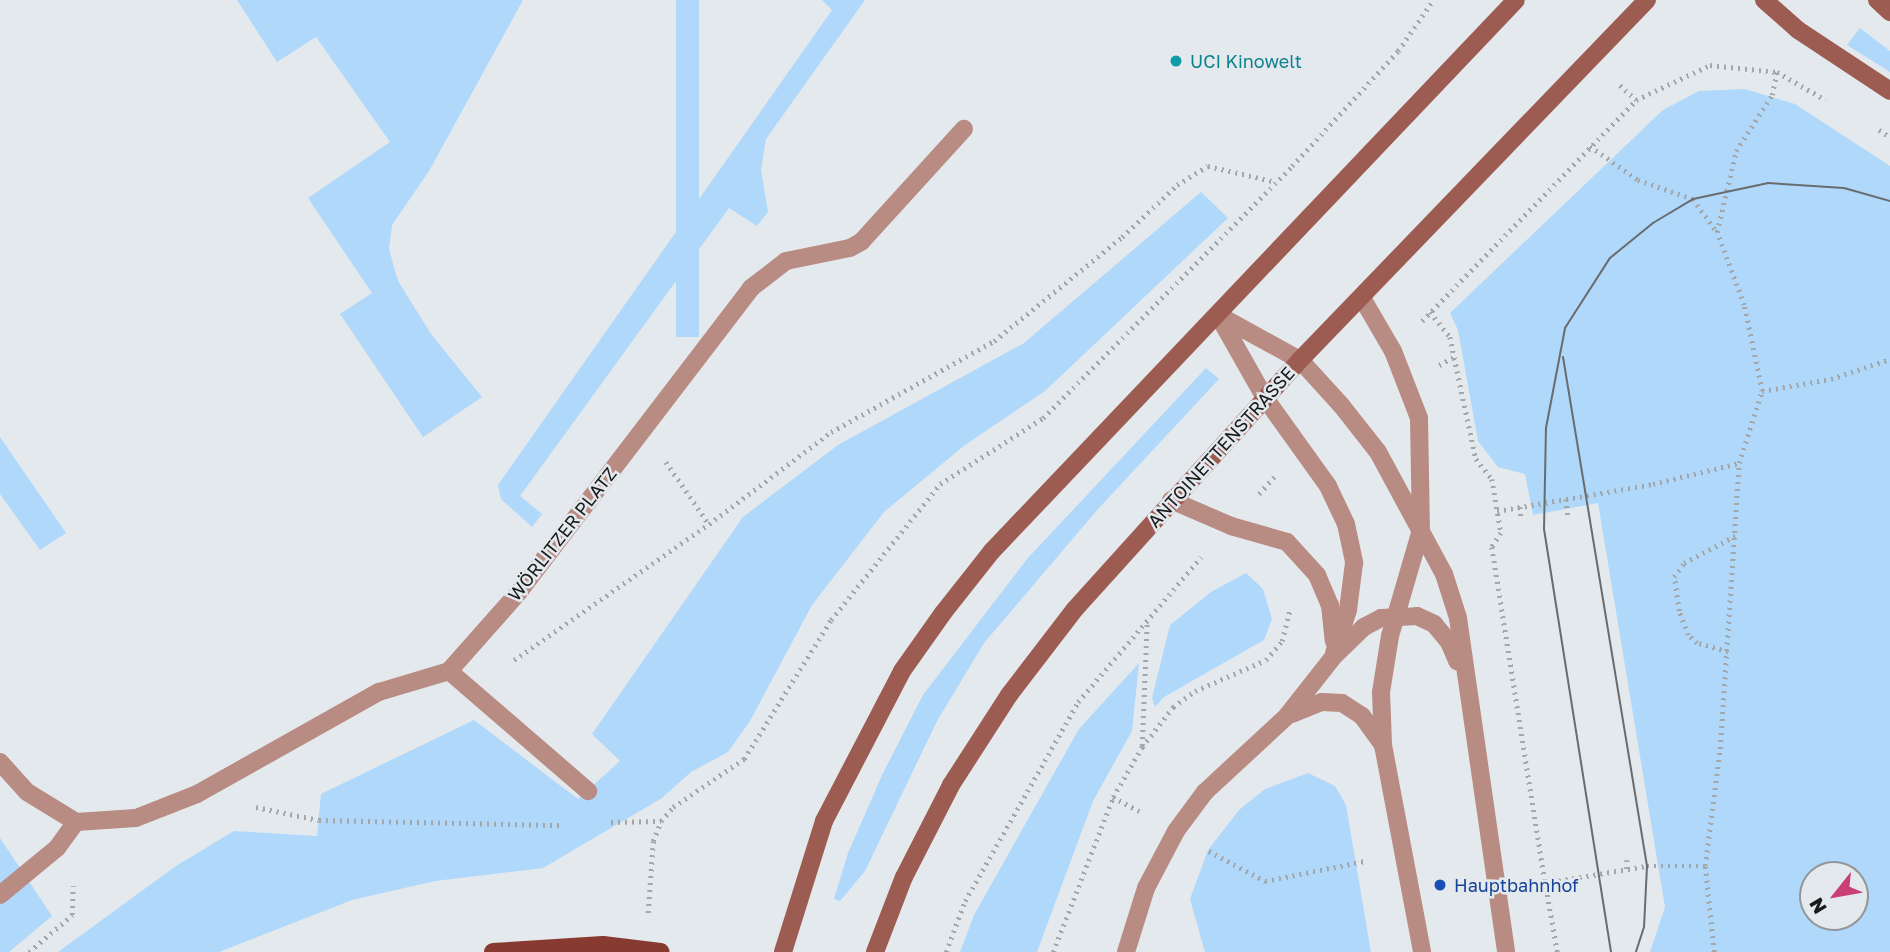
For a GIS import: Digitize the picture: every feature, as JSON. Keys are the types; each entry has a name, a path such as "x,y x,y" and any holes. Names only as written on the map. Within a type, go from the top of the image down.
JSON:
{"main road":[{"path":"783,952 824,821 902,671 992,551 1516,0"},
{"name":"ANTOINETTENSTRASSE","path":"877,945 904,877 951,785 1009,695 1075,609 1300,360 1647,0"},
{"path":"1764,0 1798,30 1890,91"},
{"path":"1877,0 1890,12"},
{"path":"493,952 603,945 653,951"}],"street":[{"name":"WÖRLITZER PLATZ","path":"449,671 518,593 751,288 786,261 850,248 861,242 964,130"},
{"path":"1362,298 1393,351 1419,418 1421,530 1397,614 1381,692 1383,745 1422,952"},
{"path":"1218,315 1300,360 1378,452 1444,575 1458,618 1486,837 1506,952"},
{"path":"1218,315 1265,398 1328,486 1346,524 1354,563 1348,610 1334,656"},
{"path":"1171,500 1231,526 1287,541 1304,557 1330,605 1334,656"},
{"path":"1126,952 1146,888 1176,831 1205,792 1286,717 1334,656 1364,627 1397,614 1417,616 1434,624 1449,642 1467,685"},
{"path":"0,762 27,792 76,822 107,823 167,808 379,692 449,671 588,791"},
{"path":"1286,717 1322,702 1342,703 1362,716 1383,745"},
{"path":"0,895 57,848 76,822"}],"path":[{"path":"653,951 653,841 667,814 744,759 831,620 940,484 1043,418 1276,182 1398,51 1433,0"},
{"path":"1557,952 1545,883 1539,826 1492,547 1501,533 1492,479 1476,459 1450,337 1430,312 1636,100 1710,65 1777,72 1772,95 1737,151 1717,232"},
{"path":"1590,146 1638,180 1693,200 1717,232 1744,305 1762,391 1739,463 1727,652 1705,866 1714,952"},
{"path":"449,671 488,672 526,655 709,524 831,432 994,341 1122,237 1177,185 1208,166 1276,182"},
{"path":"1762,391 1831,379 1890,359"},
{"path":"642,429 709,524"},
{"path":"1497,511 1739,463"},
{"path":"1566,499 1568,514"},
{"path":"1520,507 1521,516"},
{"path":"1727,652 1698,643 1688,635 1678,611 1674,577 1684,563 1735,537"},
{"path":"946,952 965,901 1079,702 1195,564 1206,562"},
{"path":"1053,952 1113,797 1142,747 1173,707 1195,691 1266,660 1282,641 1289,613 1287,604"},
{"path":"1142,747 1147,621"},
{"path":"1113,797 1265,881 1403,853"},
{"path":"319,820 547,825"},
{"path":"1486,837 1539,826"},
{"path":"1627,860 1627,870"},
{"path":"1545,883 1677,864 1705,866"}],"shaded area":[{"path":"237,0 523,0 429,171 392,225 389,249 398,281 431,334 482,397 423,437 340,314 372,293 308,198 390,142 316,37 277,62"},
{"path":"676,0 699,0 699,337 676,337"},
{"path":"822,0 865,0 766,139 761,170 768,212 757,226 729,208 520,496 542,514 532,527 501,499 498,485 832,10"},
{"path":"1860,28 1890,51 1890,72 1847,45"},
{"path":"1744,89 1795,104 1890,166 1890,952 1650,952 1665,907 1598,503 1533,515 1525,474 1498,467 1478,441 1458,330 1450,313 1663,110 1699,91"},
{"path":"1201,192 1228,218 1045,391 965,445 884,512 812,605 750,721 728,752 691,772 662,798 543,868 435,881 352,900 219,952 58,952 176,866 234,831 317,836 321,794 474,720 578,799 620,761 592,734 743,517 838,445 1024,343"},
{"path":"1206,368 1219,379 1098,509 984,643 937,721 865,871 840,901 834,899 848,853 883,773 923,695 1027,559"},
{"path":"0,437 66,533 40,550 0,494"},
{"path":"1246,573 1263,589 1272,619 1264,640 1164,697 1155,707 1152,698 1170,625 1211,592"},
{"path":"1139,663 1132,731 1093,801 1037,952 960,952 974,915 1079,729"},
{"path":"1308,773 1335,786 1346,805 1371,952 1205,952 1190,899 1208,850 1239,810 1265,789"},
{"path":"0,838 52,916 9,952 0,952"}],"tram line":[{"path":"1611,952 1544,530 1546,428 1565,328 1610,258 1653,223 1693,199 1768,183 1844,188 1890,201"},
{"path":"1563,357 1647,866 1644,927 1636,952"}],"place":[{"name":"UCI Kinowelt","path":"1176,61"},
{"name":"Hauptbahnhof","path":"1440,885"}]}
